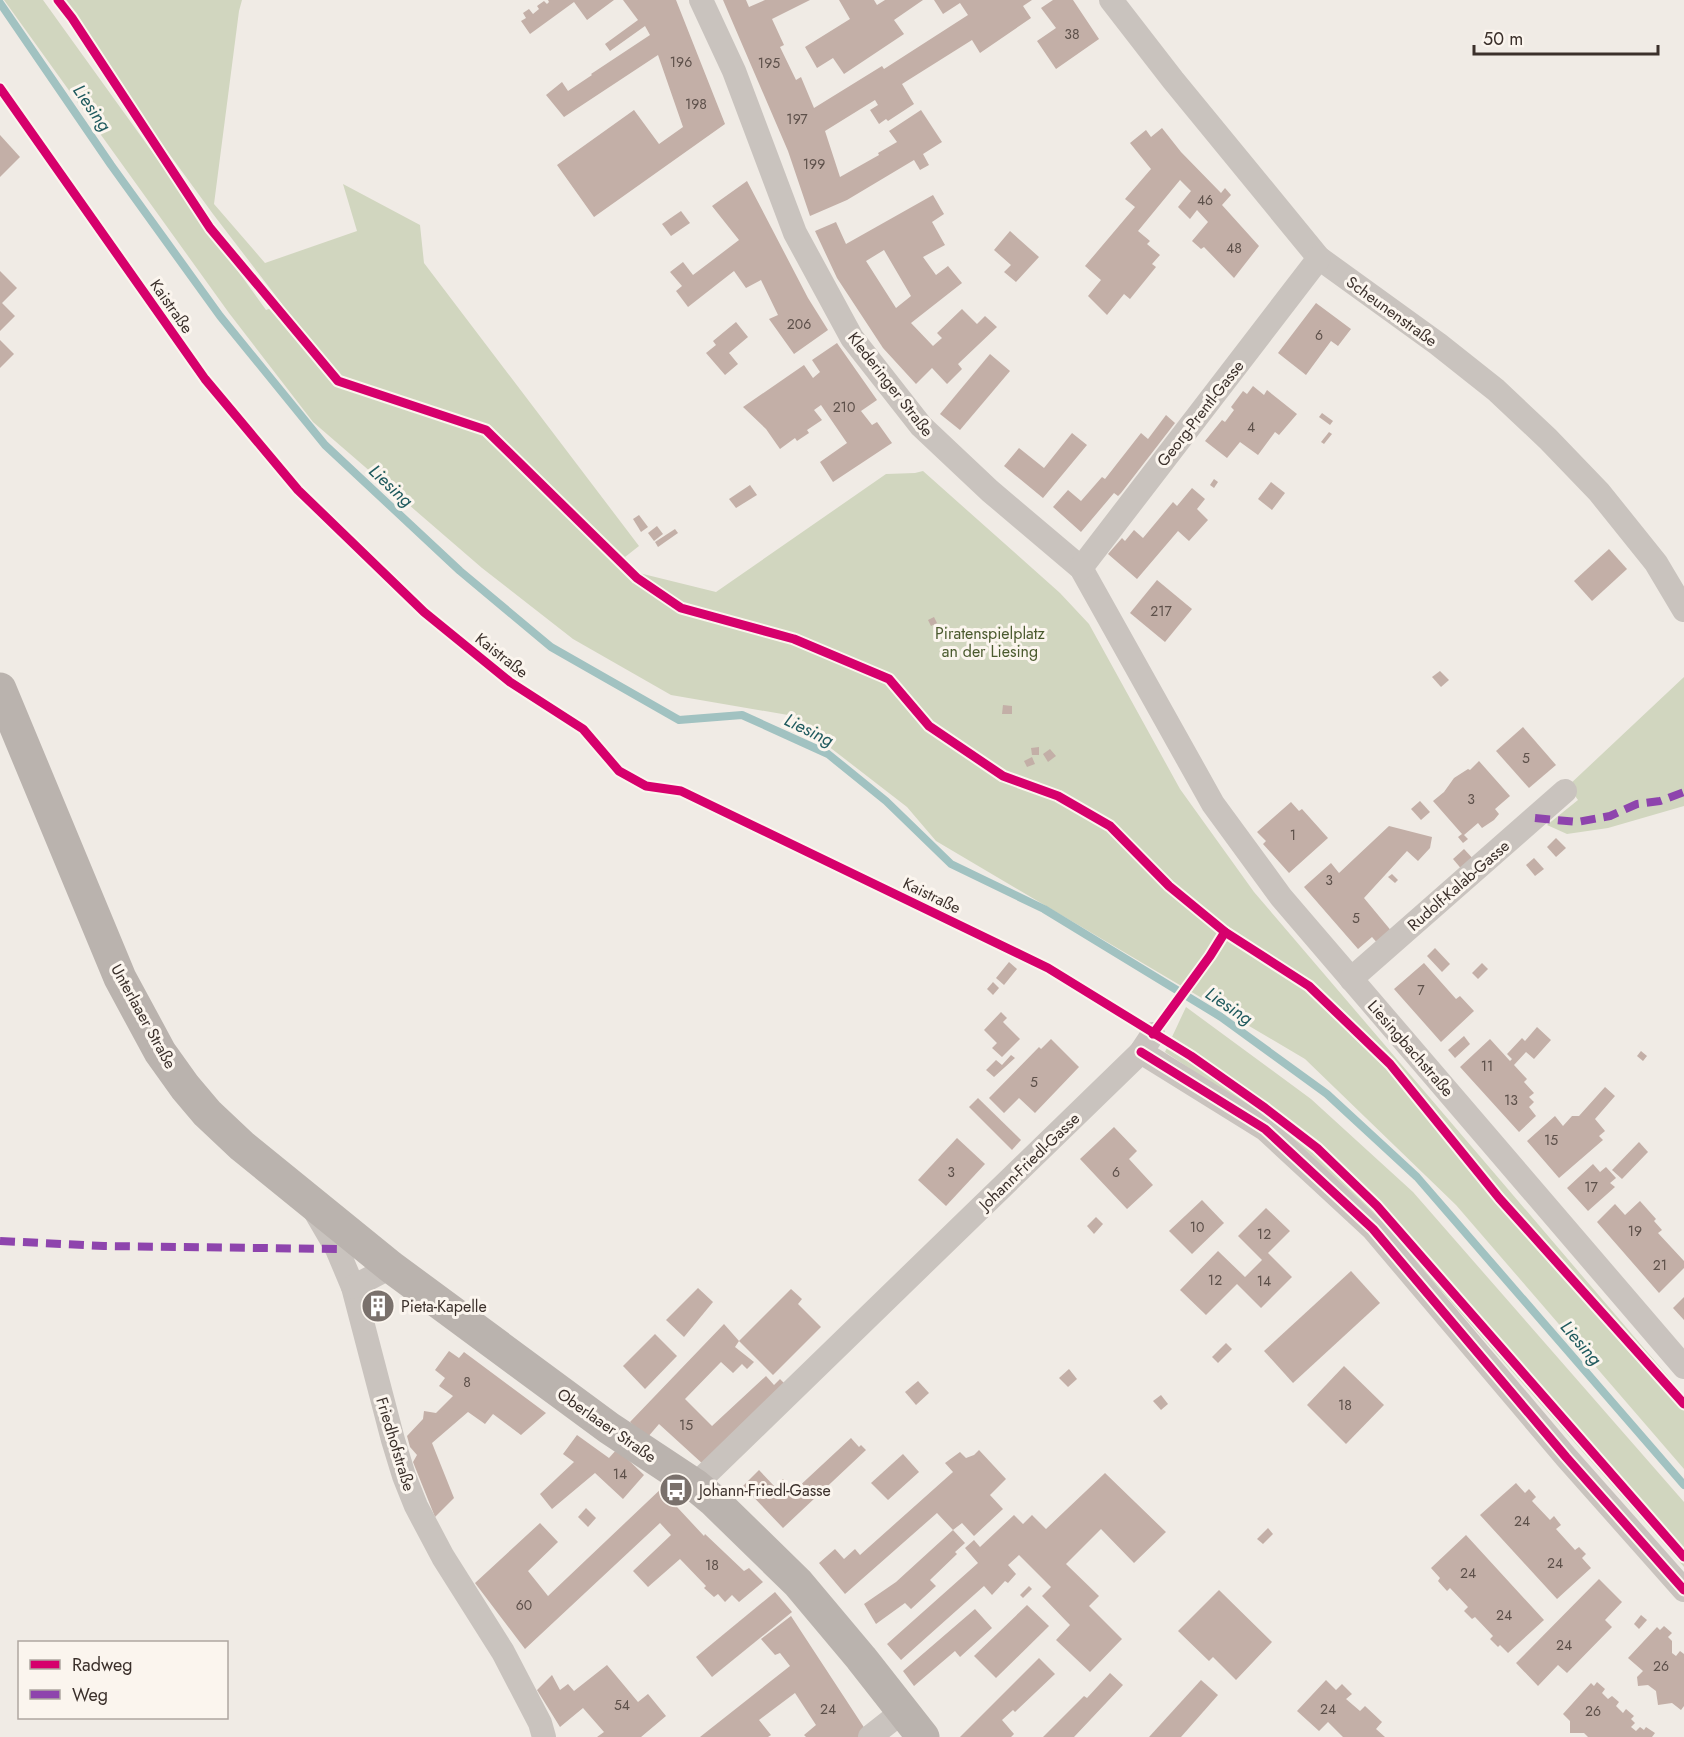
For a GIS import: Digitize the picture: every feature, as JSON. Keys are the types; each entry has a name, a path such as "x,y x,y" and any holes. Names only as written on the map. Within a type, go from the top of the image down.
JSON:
{"main road":[{"name":"Unterlaaer Straße","path":"0,689 120,978 160,1052 207,1113 242,1146 391,1267"},
{"name":"Oberlaaer Straße","path":"391,1267 609,1428 695,1485 798,1583 923,1737"}],"street":[{"name":"Klederinger Straße","path":"700,0 734,71 795,233 852,338 921,426 990,491 1081,568 1161,712"},
{"name":"Scheunenstraße","path":"1111,0 1173,80 1319,258 1438,344 1496,390 1548,440 1599,492 1628,528 1656,563 1684,610"},
{"name":"Georg-Prentl-Gasse","path":"1081,568 1319,258"},
{"name":"Liesingbachstraße","path":"1161,712 1213,804 1281,897 1684,1367"},
{"name":"Rudolf-Kalab-Gasse","path":"1351,979 1565,791"},
{"name":"Johann-Friedl-Gasse","path":"695,1485 1147,1043 1265,1129 1373,1229 1566,1457 1684,1590"},
{"name":"Friedhofstraße","path":"310,1203 337,1249 353,1287 393,1440 416,1506 443,1557 503,1652 540,1723 544,1737"},
{"path":"353,1287 391,1267"},
{"path":"870,1737 903,1711"}],"green space":[{"name":"Piratenspielplatz an der Liesing","path":"4,0 43,0 266,310 282,304 213,214 57,0 242,0 214,204 265,263 357,231 343,184 420,225 424,263 639,546 625,557 639,573 716,592 886,474 923,471 1060,593 1089,624 1180,789 1254,892 1684,1395 1684,1469 1456,1205 1305,1059 936,841 907,807 788,715 671,695 573,639 482,568 313,422 229,313"},
{"path":"1684,677 1684,806 1608,828 1567,834 1547,825 1578,800 1568,786"},
{"path":"1186,1007 1311,1099 1413,1192 1684,1502 1684,1567 1373,1213 1276,1126 1165,1052"}],"building":[{"path":"548,0 614,0 587,20 574,2 530,34 521,21 526,18 523,13 529,9 533,14 539,9 537,6 544,1 547,4"},
{"path":"623,0 676,0 725,124 594,217 557,165 634,110 659,144 683,127 658,55 564,117 546,95 562,82 568,91 650,35 645,26 610,51 605,44 638,20"},
{"path":"723,0 746,0 749,7 765,0 810,0 772,19 784,45 780,47 796,80 801,77 814,108 882,66 884,69 968,15 960,3 943,14 934,0 1032,0 1023,6 1031,18 980,53 972,40 902,84 914,104 888,121 886,119 879,124 870,110 878,105 875,100 825,131 840,177 897,142 889,131 921,110 942,142 923,154 929,165 920,170 914,160 847,200 810,216 788,151"},
{"path":"839,0 874,0 877,5 885,0 923,0 894,20 904,34 844,74 833,58 817,68 805,47 850,19"},
{"path":"1053,0 1073,0 1099,39 1056,69 1037,41 1056,28 1041,8"},
{"path":"1162,128 1181,152 1221,193 1225,188 1231,195 1222,205 1259,246 1234,278 1204,247 1201,249 1192,241 1208,222 1197,210 1190,219 1178,207 1191,191 1180,180 1138,231 1150,241 1147,244 1160,255 1152,264 1156,267 1130,299 1124,294 1107,315 1088,296 1101,280 1085,266 1135,207 1125,199 1151,169 1130,143 1146,130 1151,137"},
{"path":"0,135 20,157 0,177"},
{"path":"747,181 808,298 828,330 794,354 769,319 778,315 761,280 746,288 734,271 688,307 676,291 682,286 670,272 683,262 693,275 739,240 712,206"},
{"path":"933,195 944,214 932,222 945,245 923,257 936,275 948,266 962,283 911,323 933,346 942,338 937,333 962,309 977,324 985,316 997,327 958,364 962,369 947,384 932,368 916,384 883,348 837,278 815,231 836,222 846,244","holes":["884,250 911,296 896,308 866,261"]},
{"path":"681,211 690,223 671,236 662,224"},
{"path":"1010,231 1039,257 1016,282 1004,272 1011,265 994,250"},
{"path":"0,271 17,288 2,303 15,316 0,331"},
{"path":"1316,303 1351,329 1338,346 1331,341 1306,375 1278,353"},
{"path":"736,322 748,337 729,353 738,364 725,375 706,353 716,345 713,341"},
{"path":"0,340 14,354 0,368"},
{"path":"837,343 877,400 861,411 872,425 877,422 892,443 833,482 820,462 847,443 821,405 814,410 822,420 807,430 809,433 797,441 795,438 780,449 766,429 743,407 804,365 813,378 820,372 812,360"},
{"path":"990,354 1010,371 960,430 940,414"},
{"path":"1253,386 1264,395 1267,390 1297,414 1279,435 1275,432 1258,455 1240,442 1227,458 1205,441 1222,420 1225,422 1234,410 1231,407 1243,391 1247,394"},
{"path":"1322,413 1333,421 1330,425 1319,417"},
{"path":"1166,415 1175,423 1121,493 1118,496 1114,493 1081,532 1053,507 1068,490 1081,501 1102,477 1105,479 1141,433 1148,439"},
{"path":"1329,432 1332,434 1324,444 1321,442"},
{"path":"1072,433 1087,445 1043,498 1004,466 1019,448 1044,468"},
{"path":"1214,479 1218,482 1214,488 1210,485"},
{"path":"1271,482 1285,493 1272,510 1258,499"},
{"path":"750,485 757,495 736,508 729,499"},
{"path":"1192,488 1205,499 1197,509 1208,520 1189,541 1178,531 1137,579 1108,554 1122,538 1125,541 1134,530 1143,538 1173,502 1177,506"},
{"path":"639,515 648,527 641,532 633,519"},
{"path":"657,526 663,534 654,541 648,533"},
{"path":"675,529 678,533 658,547 655,542"},
{"path":"1609,549 1627,569 1592,601 1574,581"},
{"path":"1157,580 1192,609 1165,642 1130,613"},
{"path":"934,617 937,623 931,626 928,620"},
{"path":"1440,671 1449,680 1441,687 1432,677"},
{"path":"1003,705 1012,706 1012,714 1002,714"},
{"path":"1523,727 1556,765 1529,788 1496,751"},
{"path":"1039,747 1039,755 1032,755 1031,748"},
{"path":"1050,749 1056,756 1048,762 1043,754"},
{"path":"1032,757 1035,764 1027,767 1024,761"},
{"path":"1479,761 1510,796 1495,809 1499,814 1494,820 1482,828 1478,823 1464,835 1468,839 1463,843 1458,837 1462,834 1433,801 1444,792 1454,778 1470,770"},
{"path":"1420,801 1430,812 1421,820 1411,809"},
{"path":"1291,802 1299,811 1302,809 1328,838 1289,873 1263,844 1266,841 1257,832"},
{"path":"1389,826 1432,837 1430,848 1418,861 1407,851 1364,898 1393,933 1379,945 1372,937 1358,949 1304,887 1331,863 1339,873"},
{"path":"1556,838 1566,848 1556,857 1547,847"},
{"path":"1464,849 1476,862 1464,872 1453,859"},
{"path":"1534,858 1544,869 1535,876 1526,865"},
{"path":"1392,874 1398,880 1395,883 1388,877"},
{"path":"1435,948 1450,964 1442,972 1427,956"},
{"path":"1009,962 1017,969 1004,985 996,978"},
{"path":"1424,963 1456,999 1460,996 1474,1011 1441,1042 1394,989"},
{"path":"1482,963 1488,969 1478,979 1472,973"},
{"path":"993,982 999,988 993,995 987,989"},
{"path":"1001,1012 1007,1018 1003,1022 1020,1039 1002,1057 992,1048 997,1043 984,1030"},
{"path":"1537,1027 1551,1040 1534,1059 1526,1052 1514,1065 1527,1079 1524,1082 1534,1093 1529,1097 1534,1102 1529,1107 1536,1116 1519,1132 1460,1067 1490,1039 1510,1061 1512,1059 1507,1054 1522,1038 1525,1041"},
{"path":"1464,1036 1470,1044 1455,1058 1448,1050"},
{"path":"1051,1039 1079,1067 1035,1113 1019,1098 1004,1113 989,1098 1039,1047 1041,1049"},
{"path":"1641,1051 1647,1056 1643,1061 1637,1056"},
{"path":"1011,1055 1015,1058 994,1077 986,1070 996,1060 1002,1065"},
{"path":"1605,1087 1615,1096 1595,1119 1605,1131 1599,1136 1603,1140 1559,1178 1527,1141 1555,1116 1563,1126 1572,1116 1579,1116"},
{"path":"978,1098 1021,1140 1012,1150 969,1107"},
{"path":"1114,1127 1137,1151 1129,1159 1153,1185 1127,1209 1080,1159"},
{"path":"957,1138 985,1164 946,1206 918,1180"},
{"path":"1639,1142 1648,1152 1622,1179 1612,1170"},
{"path":"1593,1164 1600,1172 1606,1167 1616,1178 1610,1183 1615,1187 1588,1211 1567,1188"},
{"path":"1202,1200 1224,1223 1192,1254 1169,1231"},
{"path":"1640,1201 1656,1219 1654,1221 1662,1230 1658,1233 1684,1261 1684,1268 1659,1293 1597,1222 1615,1204 1625,1215"},
{"path":"1266,1208 1290,1231 1268,1253 1292,1277 1261,1308 1237,1284 1206,1315 1180,1290 1218,1251 1245,1277 1262,1260 1238,1236"},
{"path":"1096,1217 1103,1224 1094,1234 1087,1226"},
{"path":"1351,1271 1380,1303 1293,1383 1264,1351"},
{"path":"698,1288 713,1302 684,1337 666,1320"},
{"path":"791,1289 802,1299 798,1304 821,1327 773,1375 739,1341"},
{"path":"1684,1297 1684,1320 1673,1308"},
{"name":"Pieta-Kapelle","path":"377,1302 382,1305 378,1310 373,1307"},
{"path":"724,1324 739,1341 735,1347 754,1362 747,1369 742,1364 733,1373 721,1362 685,1399 712,1426 766,1376 774,1385 780,1379 787,1386 704,1465 659,1424 647,1438 630,1422"},
{"path":"655,1334 677,1356 645,1389 623,1366"},
{"path":"1226,1343 1232,1349 1218,1363 1212,1357"},
{"path":"449,1351 459,1358 464,1352 546,1413 521,1435 493,1414 485,1424 468,1412 432,1443 454,1498 435,1517 413,1462 417,1455 410,1447 407,1436 423,1419 424,1411 436,1413 453,1396 439,1386 445,1378 435,1370"},
{"path":"1344,1366 1384,1405 1346,1444 1307,1405"},
{"path":"1069,1369 1077,1379 1068,1387 1059,1378"},
{"path":"918,1381 929,1393 916,1405 905,1392"},
{"path":"1161,1395 1168,1404 1161,1410 1153,1401"},
{"path":"577,1435 609,1458 617,1449 644,1475 623,1499 595,1473 552,1509 540,1494 574,1462 563,1454"},
{"path":"851,1438 859,1447 861,1445 866,1450 783,1528 743,1486 759,1470 775,1487 783,1479 794,1491"},
{"path":"979,1450 1006,1479 990,1495 1003,1509 974,1536 962,1523 953,1530 937,1513 845,1594 819,1563 835,1549 844,1559 855,1549 860,1555 953,1472 945,1463 960,1452 966,1458"},
{"path":"903,1454 919,1472 888,1500 871,1483"},
{"path":"1105,1473 1166,1532 1134,1563 1101,1529 1066,1564 1099,1596 1089,1606 1122,1639 1090,1672 1056,1640 1070,1625 1042,1596 1051,1587 1019,1555 1008,1565 1016,1574 1008,1583 1005,1581 992,1595 984,1586 901,1660 887,1644 978,1563 965,1548 974,1540 980,1547 1014,1515 1023,1524 1032,1515 1046,1529"},
{"path":"1516,1483 1525,1493 1529,1489 1536,1497 1532,1501 1550,1520 1554,1516 1561,1525 1556,1529 1575,1550 1579,1547 1586,1554 1582,1558 1591,1568 1557,1599 1480,1515"},
{"path":"665,1485 682,1502 677,1507 704,1536 705,1534 744,1571 749,1568 763,1582 739,1602 732,1595 725,1602 718,1594 714,1597 704,1588 706,1586 680,1559 648,1587 633,1571 671,1535 660,1523 525,1649 475,1583 540,1523 558,1542 528,1571 548,1596"},
{"path":"586,1508 596,1518 588,1527 578,1517"},
{"path":"1268,1528 1273,1534 1263,1544 1257,1539"},
{"path":"953,1530 965,1543 930,1580 936,1586 911,1609 905,1603 876,1624 864,1604 896,1582"},
{"path":"1466,1535 1544,1620 1508,1653 1490,1639 1493,1636 1475,1617 1472,1619 1464,1611 1468,1607 1450,1588 1447,1591 1431,1568"},
{"path":"1599,1579 1622,1602 1605,1620 1612,1627 1567,1673 1558,1665 1538,1686 1516,1663"},
{"path":"1029,1586 1032,1589 1023,1598 1020,1595"},
{"path":"1219,1590 1272,1642 1236,1680 1213,1657 1209,1661 1178,1631"},
{"path":"775,1592 792,1612 712,1677 696,1657"},
{"path":"1027,1605 1049,1626 996,1678 974,1656"},
{"path":"975,1609 992,1628 960,1657 955,1651 914,1686 903,1671"},
{"path":"1641,1615 1647,1620 1639,1629 1634,1624"},
{"path":"791,1616 867,1732 860,1737 806,1737 804,1735 816,1725 795,1693 759,1720 771,1735 768,1737 700,1737 790,1666 780,1653 775,1655 761,1639"},
{"path":"1664,1626 1672,1633 1668,1637 1672,1641 1672,1653 1676,1656 1680,1651 1684,1654 1684,1706 1681,1710 1672,1703 1658,1705 1656,1691 1648,1685 1638,1686 1637,1677 1643,1671 1628,1658 1657,1627 1660,1630"},
{"path":"1039,1658 1055,1674 1015,1712 1013,1710 1002,1720 1014,1734 1011,1737 960,1737"},
{"path":"607,1665 638,1702 648,1694 666,1716 641,1737 597,1737 604,1732 583,1708 560,1727 537,1690 552,1675 560,1690 568,1684 574,1691"},
{"path":"1110,1673 1123,1685 1074,1737 1043,1737 1084,1696 1087,1698"},
{"path":"1201,1680 1218,1695 1181,1737 1149,1737"},
{"path":"1326,1680 1336,1690 1342,1684 1352,1694 1346,1699 1360,1711 1365,1706 1382,1722 1376,1729 1385,1737 1343,1737 1328,1722 1319,1731 1297,1711"},
{"path":"1597,1682 1605,1689 1602,1693 1608,1699 1612,1696 1619,1702 1616,1706 1623,1713 1626,1709 1634,1716 1631,1719 1635,1723 1631,1727 1636,1731 1640,1727 1644,1730 1646,1727 1655,1733 1652,1737 1588,1737 1584,1733 1570,1733 1570,1721 1563,1714 1591,1683 1594,1686"}],"waterway":[{"name":"Liesing","path":"0,3 111,165 220,316 325,445 460,571 551,647 679,720 742,715 828,754 886,801 951,864 1044,909 1221,1017 1327,1094 1417,1177 1684,1485"}],"marked path":[{"path":"1535,818 1577,822 1610,816 1637,804 1660,801 1684,792"},
{"path":"0,1241 104,1246 337,1249"}],"cycle path":[{"path":"58,0 210,228 338,381 486,430 637,578 681,608 794,639 889,679 929,726 1003,776 1058,796 1110,826 1169,886 1225,932 1309,986 1390,1064 1499,1198 1684,1404"},
{"name":"Kaistraße","path":"0,88 205,379 298,490 424,612 510,682 583,729 619,771 646,786 681,791 1048,968 1191,1056 1265,1108 1317,1148 1377,1206 1684,1557"},
{"path":"1153,1034 1225,932"},
{"path":"1141,1052 1265,1129 1373,1229 1566,1457 1684,1590"}],"place":[{"name":"Pieta-Kapelle","path":"378,1306"},
{"name":"Johann-Friedl-Gasse","path":"676,1490"}]}
